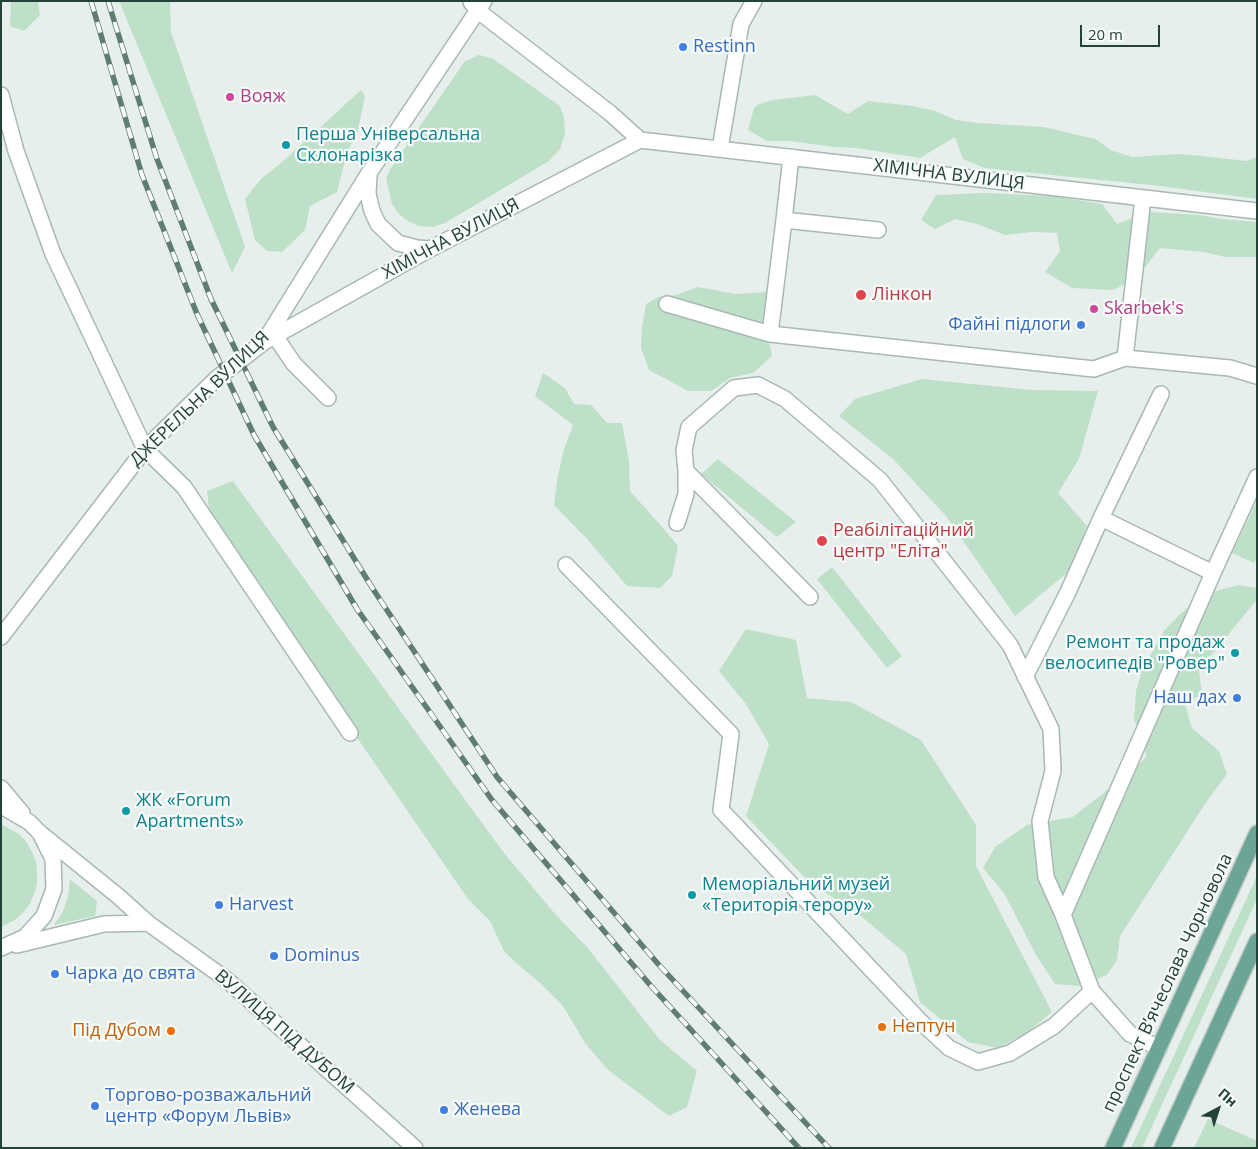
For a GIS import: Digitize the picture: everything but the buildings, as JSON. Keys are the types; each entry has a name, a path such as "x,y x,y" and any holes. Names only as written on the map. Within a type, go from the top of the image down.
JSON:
{"main road":[{"name":"проспект Вʼячеслава Чорновола","path":"1113,1148 1257,833"},
{"path":"1162,1148 1257,941"}],"street":[{"path":"720,149 741,24 754,1"},
{"path":"478,4 640,140"},
{"name":"ДЖЕРЕЛЬНА ВУЛИЦЯ","path":"1,637 145,449 216,379 269,339 369,173 478,4"},
{"path":"1,95 8,153 53,254 145,449 184,487 350,733"},
{"name":"ХІМІЧНА ВУЛИЦЯ","path":"269,339 430,249 640,140 1257,211"},
{"path":"770,334 791,157"},
{"path":"369,173 368,194 372,211 378,224 398,243 430,249"},
{"path":"1125,358 1143,198"},
{"path":"784,220 878,230"},
{"path":"667,304 770,334 1094,369 1125,358 1230,368 1257,376"},
{"path":"269,339 328,398"},
{"path":"677,523 686,494 684,450 689,427 734,388 758,385 785,399 880,480 1010,645 1051,729 1053,771 1040,821 1046,877 1063,915 1092,991 1130,1034 1158,1048"},
{"path":"1025,676 1068,592 1101,518 1161,394"},
{"path":"686,471 810,597"},
{"path":"1063,915 1257,477"},
{"path":"1101,518 1213,573"},
{"path":"566,565 731,734 721,810 918,1020 949,1048 978,1062 1010,1053 1054,1026 1092,991"},
{"path":"1,788 40,833 53,860 54,889 44,916 25,937 1,948"},
{"path":"1,807 29,822"},
{"name":"ВУЛИЦЯ ПІД ДУБОМ","path":"40,833 118,896 148,923 227,980 415,1148"},
{"path":"1,948 104,924 148,923"}],"green space":[{"path":"11,1 38,1 40,15 24,31 10,26"},
{"path":"119,1 170,1 171,32 245,247 232,273"},
{"path":"479,55 492,58 560,106 564,117 565,134 560,149 549,161 445,223 433,227 420,226 409,222 399,214 392,204 386,178 465,61"},
{"path":"361,90 365,96 357,135 348,150 337,192 310,206 305,230 282,252 267,251 255,240 245,199 261,179"},
{"path":"815,95 848,114 868,101 913,106 935,111 956,120 1044,127 1095,139 1111,150 1132,157 1178,154 1247,161 1257,157 1257,199 1160,186 984,168 963,159 955,137 920,158 857,148 790,141 767,141 748,130 754,108 759,104 773,100"},
{"path":"984,193 1053,196 1102,204 1117,224 1148,212 1200,215 1257,222 1257,257 1225,257 1203,252 1160,248 1136,279 1113,290 1072,288 1045,272 1060,251 1057,233 1032,232 1005,235 977,224 955,219 935,229 921,220 936,195"},
{"path":"698,287 736,294 766,292 766,326 772,356 753,373 730,378 711,391 688,391 649,370 641,348 646,304 658,297 676,295"},
{"path":"543,373 565,388 574,404 591,405 607,423 622,423 629,461 630,491 678,546 672,576 660,588 627,586 588,540 554,505 564,449 573,425 535,396"},
{"path":"922,379 1032,390 1098,391 1079,459 1058,493 1087,526 1068,572 1015,616 946,516 893,459 839,416 855,399"},
{"path":"718,459 796,522 777,537 701,474"},
{"path":"233,481 504,853 556,915 587,947 660,1040 697,1071 687,1107 669,1116 607,1069 585,1043 563,1006 504,951 490,921 468,899 327,694 274,604 236,560 211,525 207,491"},
{"path":"1257,501 1257,557 1254,563 1232,553"},
{"path":"832,567 902,656 887,668 817,579"},
{"path":"1238,585 1257,588 1257,598 1199,670 1202,696 1184,701 1192,728 1219,751 1227,774 1207,801 1120,936 1117,960 1107,975 1080,986 1055,984 1036,955 1004,893 983,868 995,847 1027,825 1073,817 1134,769 1146,757 1142,731 1134,721 1136,691 1142,670 1164,631 1179,615 1196,601 1216,591"},
{"path":"746,629 796,640 807,698 851,702 921,740 976,825 976,866 1052,1012 1028,1032 998,1048 968,1042 920,1002 906,954 862,917 808,881 746,816 769,744 746,704 719,671"},
{"path":"1,824 19,834 27,843 36,862 37,884 30,904 23,913 15,920 1,927"},
{"path":"1257,876 1257,899 1142,1148 1131,1148"},
{"path":"70,879 97,901 95,916 54,925 63,911 68,896"},
{"path":"1208,1119 1257,1141 1257,1148 1194,1148"}],"railway":[{"path":"91,1 142,175 197,314 254,435 357,609 492,800 651,986 799,1148"},
{"path":"108,1 157,159 211,299 273,427 373,589 497,777 659,965 829,1148"}],"place":[{"name":"Restinn","path":"683,47"},
{"name":"Вояж","path":"230,97"},
{"name":"Перша Універсальна Склонарізка","path":"286,145"},
{"name":"Лінкон","path":"861,295"},
{"name":"Skarbek's","path":"1094,309"},
{"name":"Файні підлоги","path":"1081,325"},
{"name":"Реабілітаційний центр \"Еліта\"","path":"822,541"},
{"name":"Ремонт та продаж велосипедів \"Ровер\"","path":"1235,653"},
{"name":"Наш дах","path":"1237,698"},
{"name":"ЖК «Forum Apartments»","path":"126,811"},
{"name":"Меморіальний музей «Територія терору»","path":"692,895"},
{"name":"Harvest","path":"219,905"},
{"name":"Dominus","path":"274,956"},
{"name":"Чарка до свята","path":"55,974"},
{"name":"Нептун","path":"882,1027"},
{"name":"Під Дубом","path":"171,1031"},
{"name":"Торгово-розважальний центр «Форум Львів»","path":"95,1106"},
{"name":"Женева","path":"444,1110"}]}
